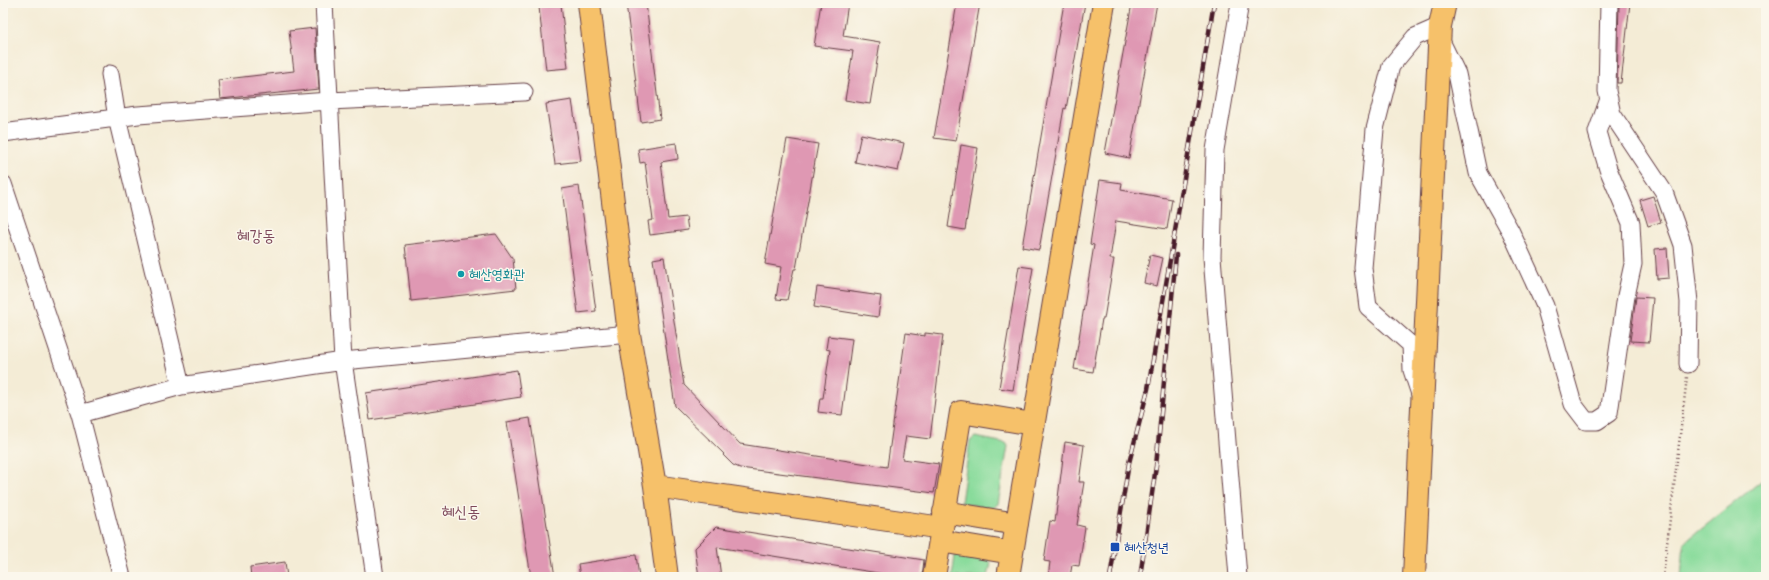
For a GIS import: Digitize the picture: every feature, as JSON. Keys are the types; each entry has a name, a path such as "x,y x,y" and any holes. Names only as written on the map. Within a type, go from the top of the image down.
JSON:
{"main road":[{"path":"589,3 628,334 654,486 667,577"},
{"path":"1008,577 1104,3"},
{"path":"1414,577 1440,32 1445,3"},
{"path":"934,577 961,412 1033,424"},
{"path":"654,486 942,527 1017,524"},
{"path":"942,527 1012,553"}],"street":[{"path":"324,3 343,361 375,577"},
{"path":"1238,577 1212,257 1215,150 1240,3"},
{"path":"1609,3 1607,91 1612,114 1664,192 1683,245 1689,302 1688,364"},
{"path":"1423,405 1412,370 1411,345 1368,307 1363,268 1375,129 1391,66 1415,37 1440,32 1457,74 1478,173 1511,232 1545,306 1573,404 1586,420 1597,421 1609,413 1626,296 1633,264 1631,223 1608,169 1597,132 1609,99"},
{"path":"110,74 117,118 181,386"},
{"path":"3,133 117,118 329,101 524,92"},
{"path":"3,184 80,414 122,577"},
{"path":"80,414 181,386 343,361 628,334"}],"path":[{"path":"1663,577 1688,364"}],"green space":[{"path":"975,437 1006,443 1008,446 998,504 993,508 961,502 970,441"},
{"path":"1766,477 1766,577 1681,577 1684,543"},
{"path":"959,553 988,559 991,563 988,577 952,577 955,556"}],"building":[{"path":"626,3 646,3 660,119 641,122"},
{"path":"821,3 848,3 843,36 880,42 870,104 845,100 853,51 814,46"},
{"path":"957,3 980,3 956,141 934,138"},
{"path":"1064,3 1085,3 1066,109 1064,108 1039,250 1022,247"},
{"path":"1132,3 1157,3 1129,158 1105,153"},
{"path":"1619,3 1630,3 1621,83 1617,83"},
{"path":"561,4 568,68 546,70 539,7"},
{"path":"315,28 319,89 220,99 218,80 294,71 289,31"},
{"path":"572,100 581,161 555,164 546,104"},
{"path":"861,134 904,143 898,171 855,162"},
{"path":"787,139 818,144 796,269 794,269 787,300 776,299 781,267 765,264"},
{"path":"676,143 678,159 661,162 668,219 686,217 688,230 650,235 648,221 653,220 645,162 640,163 638,149"},
{"path":"961,145 978,148 965,230 948,227"},
{"path":"1100,180 1122,183 1121,190 1172,199 1167,229 1116,221 1110,259 1114,259 1093,372 1074,369 1094,245 1090,244"},
{"path":"579,186 596,311 578,313 562,189"},
{"path":"1653,196 1661,222 1648,226 1640,200"},
{"name":"혜산영화관","path":"496,234 513,259 516,289 411,301 405,245"},
{"path":"1667,248 1669,278 1657,279 1655,249"},
{"path":"1150,255 1163,258 1157,286 1144,283"},
{"path":"664,257 684,385 740,444 887,467 906,333 925,336 925,333 943,335 930,439 906,436 902,459 939,464 934,493 740,468 733,465 723,455 724,454 675,406 653,259"},
{"path":"1019,266 1033,268 1013,390 999,388"},
{"path":"817,287 881,296 878,317 814,307"},
{"path":"1636,297 1653,298 1649,342 1630,341"},
{"path":"828,336 852,339 842,415 818,412 820,398 823,398 830,350 826,349"},
{"path":"517,370 521,397 370,420 366,393"},
{"path":"530,418 555,577 531,577 507,422"},
{"path":"1065,442 1084,445 1079,482 1084,482 1077,525 1085,527 1079,566 1072,565 1070,577 1048,577 1050,562 1044,561 1050,521 1055,522"},
{"path":"716,527 924,560 922,577 903,577 717,547 721,577 699,577 695,548"},
{"path":"636,555 639,577 580,577 578,564"},
{"path":"285,562 287,577 251,577 250,567"}],"railway":[{"path":"1110,577 1129,463 1148,389 1214,3"},
{"path":"1140,577 1156,466 1176,255"}],"place":[{"name":"혜산영화관","path":"461,274"},
{"name":"혜산청년","path":"1115,547"}],"district":[{"name":"혜강동","path":"256,235"},
{"name":"혜신동","path":"461,511"}]}
